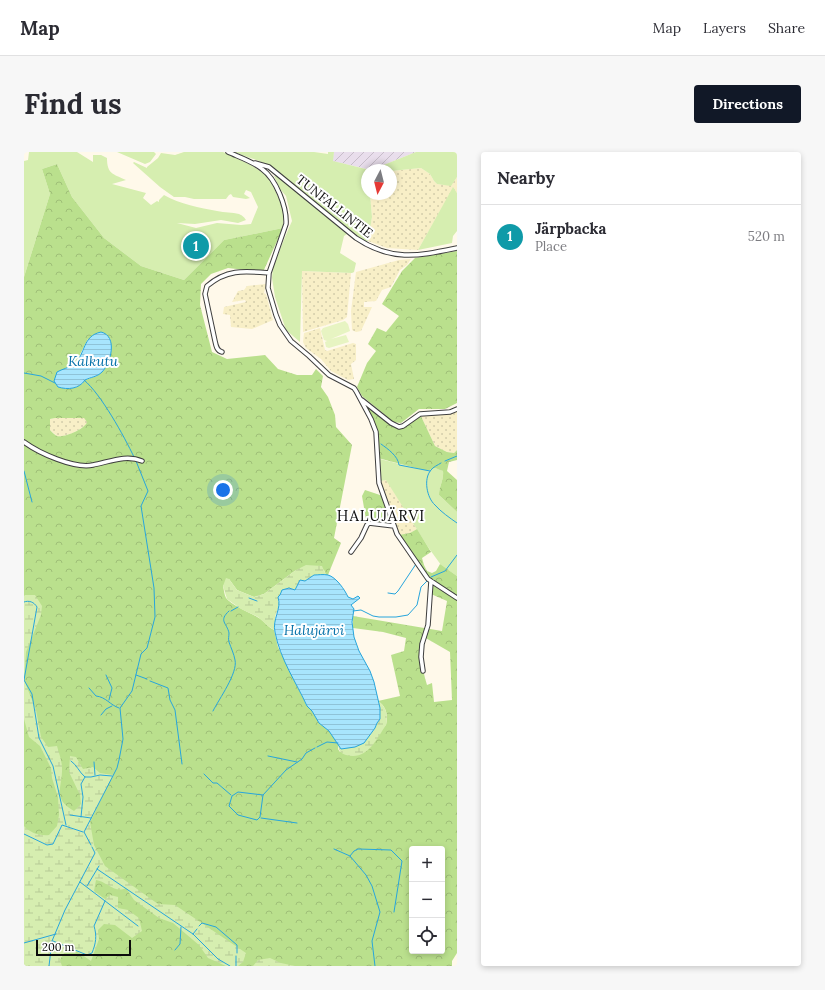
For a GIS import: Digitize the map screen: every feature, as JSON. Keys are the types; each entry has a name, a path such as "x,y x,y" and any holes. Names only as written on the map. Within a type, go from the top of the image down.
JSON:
{"street":[{"path":"228,152 252,162 267,173 286,211 286,224 272,260 269,273 268,288 278,320 291,342 313,359 329,375 354,388 376,432 379,483 397,534 431,581 457,598"},
{"name":"TUNFALLINTIE","path":"252,162 269,167 367,246 399,256 457,248"},
{"path":"222,352 216,347 214,341 205,294 207,286 218,278 233,272 269,273"},
{"path":"361,400 391,423 399,427 403,426 420,414 450,412 457,408"},
{"path":"24,442 64,461 83,465 93,465 110,460 123,459 142,461"},
{"path":"351,552 358,543 369,523 394,526"},
{"path":"423,671 421,657 422,644 428,625 431,581"}],"shaded area":[{"path":"334,152 416,152 386,164 361,164 361,168 332,161"},
{"path":"421,168 430,174 437,184 451,185 457,177 457,193 453,188 418,250 387,248 368,241 372,217 371,200 397,200 397,170"},
{"path":"411,259 407,265 400,270 391,287 382,290 376,301 364,302 364,307 372,307 361,331 356,332 352,330 351,311 356,272 399,260"},
{"path":"302,271 351,273 347,317 343,320 303,332"},
{"path":"266,284 264,293 266,294 273,320 252,329 231,327 230,315 223,314 224,307 246,302 245,300 232,302 238,291 244,290 247,286"},
{"path":"320,328 325,350 327,351 353,343 356,344 356,360 351,364 354,379 348,380 331,371 321,359 306,348 303,342 304,333"},
{"path":"457,409 457,450 454,453 447,452 435,446 420,414 444,413"},
{"path":"84,418 88,422 85,426 73,433 57,436 50,430 50,419"},
{"path":"386,479 417,529 410,533 399,535 379,483"}],"green space":[{"path":"29,152 77,152 93,162 93,155 101,155 107,158 108,167 112,173 126,180 112,184 146,193 143,198 151,205 157,201 159,202 164,195 197,207 239,214 246,220 238,223 221,220 195,224 177,223 196,228 217,223 241,225 251,224 258,207 251,192 246,190 244,194 250,198 246,199 233,197 231,194 226,199 194,199 174,197 160,187 133,163 134,162 147,168 158,158 161,153 175,155 184,152 223,152 251,165 268,176 283,209 283,228 224,240 184,280 141,266 104,238 72,197 57,164 42,169 50,194 24,277 24,161 28,160"},
{"path":"117,152 154,152 156,154 150,162 145,164"},
{"path":"234,152 314,152 328,154 328,152 334,152 333,161 361,168 361,200 371,200 372,217 368,241 363,241 358,238 271,166"},
{"path":"416,152 457,152 457,177 451,186 437,184 430,174 421,168 397,170 397,164 386,164"},
{"path":"57,164 72,197 104,238 141,266 184,280 224,240 283,228 263,272 228,268 211,274 201,284 200,305 212,352 227,359 265,355 278,369 297,375 312,375 316,369 323,376 321,387 328,397 335,415 336,427 352,445 334,538 341,543 328,575 326,575 324,570 296,570 264,594 254,597 237,590 229,579 223,586 224,594 229,601 259,618 274,630 278,647 307,706 312,711 319,723 329,731 338,743 338,749 340,752 386,725 386,712 381,703 378,701 400,696 391,655 404,651 406,638 383,632 353,628 353,616 442,631 447,601 431,594 432,584 457,600 457,953 452,961 452,966 24,966 24,277 50,194 42,169","holes":["110,338 111,348 104,370 97,376 85,380 76,387 58,387 66,368 75,364 88,339","84,418 87,422 83,427 75,432 65,436 57,436 50,430 50,419","424,637 450,652 452,700 434,702 432,683 427,685 422,661"]},
{"path":"274,176 279,177 347,234 344,236 340,253 356,263 354,272 352,273 302,271 300,342 286,330 275,297 272,278 273,267 292,221 286,196 280,189"},
{"path":"453,187 457,193 457,231 453,236 452,243 418,250"},
{"path":"457,251 457,403 445,409 419,409 401,423 392,422 362,396 357,387 367,363 376,351 368,344 377,328 386,332 399,316 382,304 402,271 415,258"},
{"path":"345,321 348,324 350,331 331,339 346,335 349,342 329,348 326,347 325,342 327,341 324,340 321,331 323,328"},
{"path":"361,400 399,427 420,414 435,446 447,452 454,453 457,450 457,460 449,462 447,471 457,480 457,512 439,495 443,471 435,468 427,471 378,458 376,432"},
{"path":"380,459 427,471 435,468 443,471 439,495 457,512 457,576 441,565 386,480 381,481"},
{"path":"365,490 383,496 394,526 373,523 367,525 362,496"},
{"path":"417,529 431,552 422,558 427,571 432,573 436,571 440,564 457,576 457,597 432,580 422,569 399,535 410,533"},
{"path":"306,565 322,566 326,575 314,575 299,583 295,590 287,589 283,592 278,599 279,607 275,616 274,630 258,617 241,609 227,599 223,586 226,578 229,579 237,590 254,597 264,594 296,570"},
{"path":"35,595 42,606 41,615 26,652 24,680 24,596"},
{"path":"24,680 36,710 41,737 48,747 57,746 62,765 60,797 67,806 74,811 81,804 80,795 69,772 70,756 76,757 83,769 93,767 100,773 113,775 90,822 94,845 105,866 158,904 175,905 246,953 243,962 238,966 226,966 208,958 199,945 173,923 159,918 134,900 126,888 114,888 96,880 94,891 105,899 110,895 118,897 118,908 128,910 139,918 142,931 132,938 115,925 104,924 98,930 99,939 91,961 78,952 66,950 60,960 62,966 24,966 24,826 35,834 49,835 57,826 59,815 58,797 52,778 51,768 40,746 29,737 24,719"},
{"path":"378,701 385,709 387,718 386,725 374,743 360,755 353,756 342,753 339,749 338,743 343,749 355,747 364,743 375,728 380,717"},
{"path":"270,958 281,963 295,966 253,966 258,960"}],"water":[{"name":"Kalkutu","path":"101,332 106,334 110,339 111,344 108,363 102,372 85,380 76,387 58,387 54,381 57,372 74,364 81,355 90,337"},
{"name":"Halujärvi","path":"314,575 331,576 340,584 348,597 353,599 358,596 360,598 351,605 354,609 352,622 354,637 374,682 380,708 380,719 364,743 355,747 341,749 329,731 319,723 312,711 307,706 284,661 277,642 274,627 279,606 278,597 282,590 289,588 295,590 300,580 305,581"}],"waterway":[{"path":"24,373 41,376 55,383"},
{"path":"84,380 91,386 105,405 134,457"},
{"path":"381,444 390,450 395,456 399,465 430,471"},
{"path":"445,461 457,456"},
{"path":"91,845 84,832 117,768 123,739 120,708 132,691 141,654 147,648 155,617 154,588 141,506 148,491 136,461"},
{"path":"441,463 431,470 427,478 428,493 432,502 437,508 457,523"},
{"path":"24,471 32,502"},
{"path":"431,577 445,571 457,555"},
{"path":"388,593 395,594 398,591 416,564"},
{"path":"353,611 361,610 373,616 379,617 408,615 417,605 421,587 427,581"},
{"path":"249,598 257,601"},
{"path":"24,602 31,602 37,607 24,680 32,694 39,738 53,766 66,825"},
{"path":"231,611 238,607"},
{"path":"213,711 234,672 235,658 229,641 229,633 224,622 224,617 229,611"},
{"path":"106,675 112,688 109,700"},
{"path":"136,675 147,679"},
{"path":"150,681 168,688 170,700 175,710 182,764"},
{"path":"89,688 96,696 103,698 119,708"},
{"path":"101,715 106,709 112,706"},
{"path":"317,747 327,742 338,743"},
{"path":"263,795 238,792 232,796 229,806 238,815 257,820 260,817 263,795 286,770 302,759 306,753 315,748"},
{"path":"268,756 297,762"},
{"path":"71,761 85,777 100,775 112,776"},
{"path":"94,762 95,775"},
{"path":"204,774 213,783 217,783 231,795"},
{"path":"81,817 83,797 81,784 85,777"},
{"path":"70,815 91,818"},
{"path":"261,818 297,823"},
{"path":"24,834 47,845 53,844 62,825 83,832"},
{"path":"49,966 52,941 65,910 95,853 92,847"},
{"path":"334,849 350,856 366,875 372,886 380,912 372,941 375,966"},
{"path":"350,856 358,849 391,850 402,861 394,912"},
{"path":"87,886 99,866"},
{"path":"97,869 193,934 218,959 230,966"},
{"path":"80,882 138,926"},
{"path":"53,941 87,955 92,953 96,940 94,926 105,901"},
{"path":"199,926 202,923 216,927 237,945 237,953"},
{"path":"175,950 180,944 181,927"},
{"path":"193,934 197,929"},
{"path":"24,943 56,934"},
{"path":"236,956 236,966"}],"place":[{"name":"Järpbacka","path":"196,246"}],"district":[{"name":"HALUJÄRVI","path":"381,516"}]}
